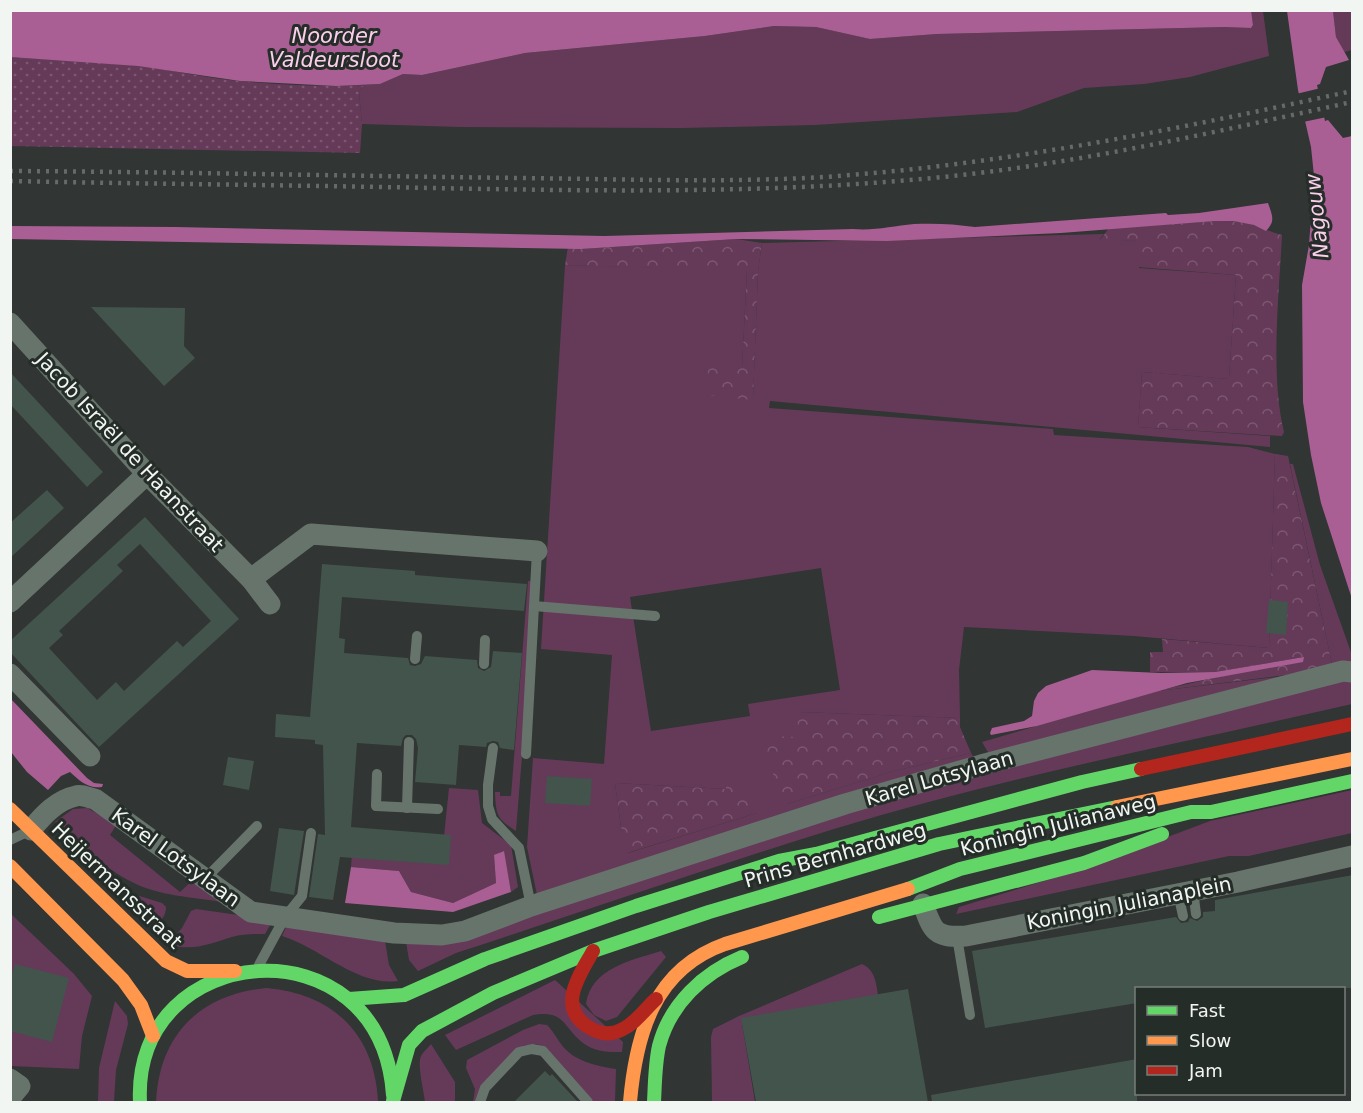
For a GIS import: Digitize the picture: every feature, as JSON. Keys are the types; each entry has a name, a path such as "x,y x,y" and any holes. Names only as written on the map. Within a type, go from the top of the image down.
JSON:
{"main road":[{"name":"Prins Bernhardweg","path":"350,999 404,995 485,959 539,939 646,902 779,861 816,854 1082,782 1353,724"},
{"name":"Prins Bernhardweg","path":"393,1102 409,1046 422,1031 493,993 593,951 709,912 939,844 1353,759"},
{"name":"Koningin Julianaweg","path":"868,920 920,894 947,872 1191,812 1210,812 1353,781"},
{"name":"Heijermansstraat","path":"10,809 166,961 187,971 240,971"},
{"name":"Koningin Julianaweg","path":"630,1102 633,1059 642,1030 656,999 675,975 691,961 710,950 789,924 888,896 920,894 1098,858 1195,821 1210,812"},
{"path":"10,866 123,980 141,1005 153,1036"},
{"path":"593,951 573,989 572,999 575,1013 585,1025 599,1033 614,1034 629,1025 656,999"},
{"path":"654,1102 659,1049 667,1026 676,1011 696,985 713,970 730,961 751,955"},
{"path":"140,1102 141,1073 153,1036 171,1011 191,992 214,979 257,968 282,969 306,974 329,984 350,999 364,1013 390,1063 393,1102"}],"street":[{"name":"Jacob Israël de Haanstraat","path":"10,323 147,474 251,579 270,604"},
{"path":"10,602 147,474"},
{"path":"251,579 311,534 537,551"},
{"name":"Karel Lotsylaan","path":"31,830 44,814 59,804 78,795 95,799 250,912 394,933 432,936 465,931 531,906 856,801 992,762 1343,671 1353,672"},
{"path":"10,674 90,756"},
{"name":"Koningin Julianaplein","path":"957,937 1186,891 1245,887 1353,856"},
{"path":"920,894 933,930 941,935 957,937"}],"lane":[{"path":"526,754 537,551"},
{"path":"534,606 655,616"},
{"path":"415,659 417,636"},
{"path":"484,664 485,640"},
{"path":"406,808 409,742"},
{"path":"493,748 488,785 488,806 492,819 519,848 531,906"},
{"path":"377,774 376,807 438,809"},
{"path":"205,879 257,826"},
{"name":"Karel Lotsylaan","path":"10,840 31,830"},
{"path":"257,968 285,917 302,896 311,833"},
{"path":"1186,891 1196,914"},
{"path":"1183,916 1186,891"},
{"path":"957,937 970,1015"},
{"path":"480,1102 486,1088 519,1052 532,1049 543,1051 588,1102"}],"green space":[{"path":"1251,11 1263,11 1269,56 1190,77 1144,84 1084,88 1017,112 815,125 680,128 362,124 359,92 364,85 380,84 403,74 422,75 525,53 705,36 774,26 816,27 870,39 937,34 1251,28 1253,25"},
{"path":"1333,11 1352,11 1352,50 1344,52 1336,37"},
{"path":"10,57 123,64 215,78 286,85 364,85 359,92 362,124 360,153 11,146"},
{"path":"1215,221 1245,222 1282,235 1276,360 1277,386 1284,432 1282,436 1138,427 1142,372 1229,379 1236,275 1138,267 1139,241 1100,240 1109,228"},
{"path":"1104,234 1100,239 1139,241 1139,268 1236,275 1229,379 1142,372 1138,427 1270,436 1270,447 770,401 769,408 1053,429 1054,435 1248,447 1275,454 1269,648 1134,636 964,627 959,670 960,718 800,712 787,804 894,771 971,753 975,760 537,895 527,847 533,758 604,764 612,655 541,649 565,265 747,270 742,367 707,394 753,397 758,271 762,243","holes":["821,568 840,690 748,704 750,716 651,731 630,597","615,783 726,789 757,813 628,853 621,827"]},
{"path":"736,239 762,243 758,271 753,400 707,395 708,364 742,367 747,271 565,265 568,247 581,249"},
{"path":"1275,454 1288,456 1333,669 1157,691 1304,657 1215,672 1150,672 1150,652 1163,652 1162,639 1269,648"},
{"path":"1290,464 1293,464 1320,565 1352,655 1352,663 1333,669"},
{"path":"528,581 534,581 534,606 516,831 499,816 495,792 500,792 500,796 511,796"},
{"path":"1294,675 989,754 982,742 1157,691"},
{"path":"1343,677 1352,680 1352,704 1027,777 898,810 739,859 456,953 418,971 409,960 406,942 793,826"},
{"path":"799,712 960,718 960,727 971,753 894,771 787,804 784,803 767,758 768,736 796,737"},
{"path":"727,780 747,782 757,813 627,853 615,783 726,789"},
{"path":"449,788 478,790 482,823 511,845 518,887 511,892 503,851 494,856 496,883 453,903 411,892 399,871 351,867 353,840 326,833 349,828 444,836"},
{"path":"1352,790 1352,833 1249,856 1229,856 956,914 959,907 1080,870 1210,821"},
{"path":"87,808 117,824 110,835 180,892 194,879 222,902 142,887 111,870 55,822 73,809"},
{"path":"130,893 162,903 166,907 164,916 158,924 152,928 124,901"},
{"path":"196,909 273,920 265,934 240,935 193,947 168,944 182,928 191,911"},
{"path":"10,913 74,974 92,996 82,1036 79,1069 11,1066"},
{"path":"288,923 385,941 389,965 398,981 368,978 282,936"},
{"path":"661,951 666,957 617,1017 606,1021 594,1015 586,1004 589,992 604,974 626,962"},
{"path":"862,964 872,973 878,995 743,1019 755,1102 712,1102 711,1037 713,1029"},
{"path":"555,980 623,1042 622,1052 594,1049 579,1039 559,1018 544,1014 533,1015 456,1050 445,1035"},
{"path":"267,988 291,992 312,999 331,1009 346,1022 359,1038 369,1057 378,1102 156,1102 165,1057 175,1038 188,1022 203,1009 222,999 243,992"},
{"path":"115,1001 127,1016 128,1024 116,1070 114,1102 98,1102 99,1068"},
{"path":"539,1024 547,1025 566,1050 578,1059 616,1069 615,1102 594,1102 546,1047 536,1044 523,1046 477,1102 473,1102 475,1089 466,1068 467,1060"},
{"path":"431,1044 455,1082 455,1102 425,1102 420,1060"}],"water":[{"name":"Noorder Valdeursloot","path":"11,10 1251,10 1253,25 1251,28 937,34 870,39 816,27 774,26 705,36 525,53 422,75 403,74 380,84 336,86 240,81 138,66 10,57"},
{"name":"Nagouw","path":"1287,11 1333,11 1336,37 1349,60 1326,67 1320,84 1317,85 1325,121 1328,120 1343,138 1352,136 1352,599 1321,503 1303,402 1302,285 1309,245 1314,176 1311,147 1298,90"},
{"path":"1268,203 1272,221 1266,231 1254,225 1234,221 1215,221 1061,233 887,241 736,239 581,249 10,239 11,226 604,236 868,229 914,224 975,227 1166,213 1168,215 1199,213"},
{"path":"1304,657 1303,662 1187,683 1037,726 991,735 990,733 992,728 1024,721 1032,716 1034,701 1038,693 1046,686 1092,670 1161,673 1215,672"},
{"path":"10,698 87,778 94,783 103,784 102,787 88,786 70,772 61,776 48,790 27,772 11,752"},
{"path":"504,851 511,892 453,912 345,903 351,867 399,871 411,892 453,903 496,883 494,855"}],"pier":[{"path":"1321,88 1327,117 1303,122 1296,94"}],"building":[{"path":"91,307 185,308 184,346 195,358 164,386"},
{"path":"10,372 103,472 87,487 10,404"},
{"path":"47,490 64,508 10,558 10,523"},
{"path":"145,517 239,619 99,747 10,652 10,641","holes":["140,544 211,621 183,647 177,641 124,691 116,682 97,700 49,648 63,635 59,631 123,571 117,565"]},
{"path":"322,564 415,571 415,575 527,584 524,611 342,597 339,638 345,639 344,653 408,658 410,665 415,666 421,664 425,656 477,660 478,668 484,671 491,667 493,651 522,653 514,750 500,748 498,742 493,741 487,743 486,747 459,745 456,785 415,782 418,748 416,739 412,735 406,735 403,738 401,746 357,743 351,827 451,835 449,865 340,857 333,900 309,897 318,834 325,835 323,745 315,744 315,740 275,737 276,714 310,717"},
{"path":"1269,600 1288,602 1286,635 1266,633"},
{"path":"228,757 254,761 249,790 223,785"},
{"path":"547,776 592,779 590,806 545,803"},
{"path":"279,828 304,831 294,895 270,891"},
{"path":"1353,875 1353,988 1135,987 1135,1003 985,1028 972,951 1176,917 1181,923 1188,922 1190,918 1197,921 1203,917 1203,912 1215,911 1215,900"},
{"path":"15,964 69,978 52,1042 10,1031 10,980"},
{"path":"908,989 928,1102 756,1102 741,1018"},
{"path":"1135,1059 1137,1102 932,1102 931,1095"},
{"path":"545,1071 550,1076 552,1074 578,1102 514,1102"}],"railway":[{"path":"10,171 672,180 824,177 1024,155 1156,132 1352,91"},
{"path":"10,181 619,190 807,187 932,178 1038,165 1196,136 1352,102"}],"traffic: fast":[{"path":"349,999 404,995 485,959 636,906 779,861 816,854 1082,782 1141,769"},
{"path":"908,889 960,869 1191,812 1211,812 1352,781"},
{"path":"393,1101 409,1045 422,1031 493,993 593,951 709,912 939,844 1117,807"},
{"path":"879,917 1084,863 1162,834"},
{"path":"654,1102 659,1046 671,1017 690,992 702,981 742,957"},
{"path":"140,1102 148,1048 174,1007 213,981 259,971 306,976 347,999 378,1038 393,1095"}],"traffic: slow":[{"path":"1117,807 1352,759"},
{"path":"10,809 166,961 187,971 235,971"},
{"path":"10,866 123,980 141,1005 153,1036"},
{"path":"630,1102 637,1052 644,1029 665,987 681,970 701,955 725,944 908,889"}],"traffic: jam":[{"path":"1141,769 1352,724"},
{"path":"593,951 577,981 572,1001 574,1011 590,1028 606,1033 621,1030 656,999"}]}
